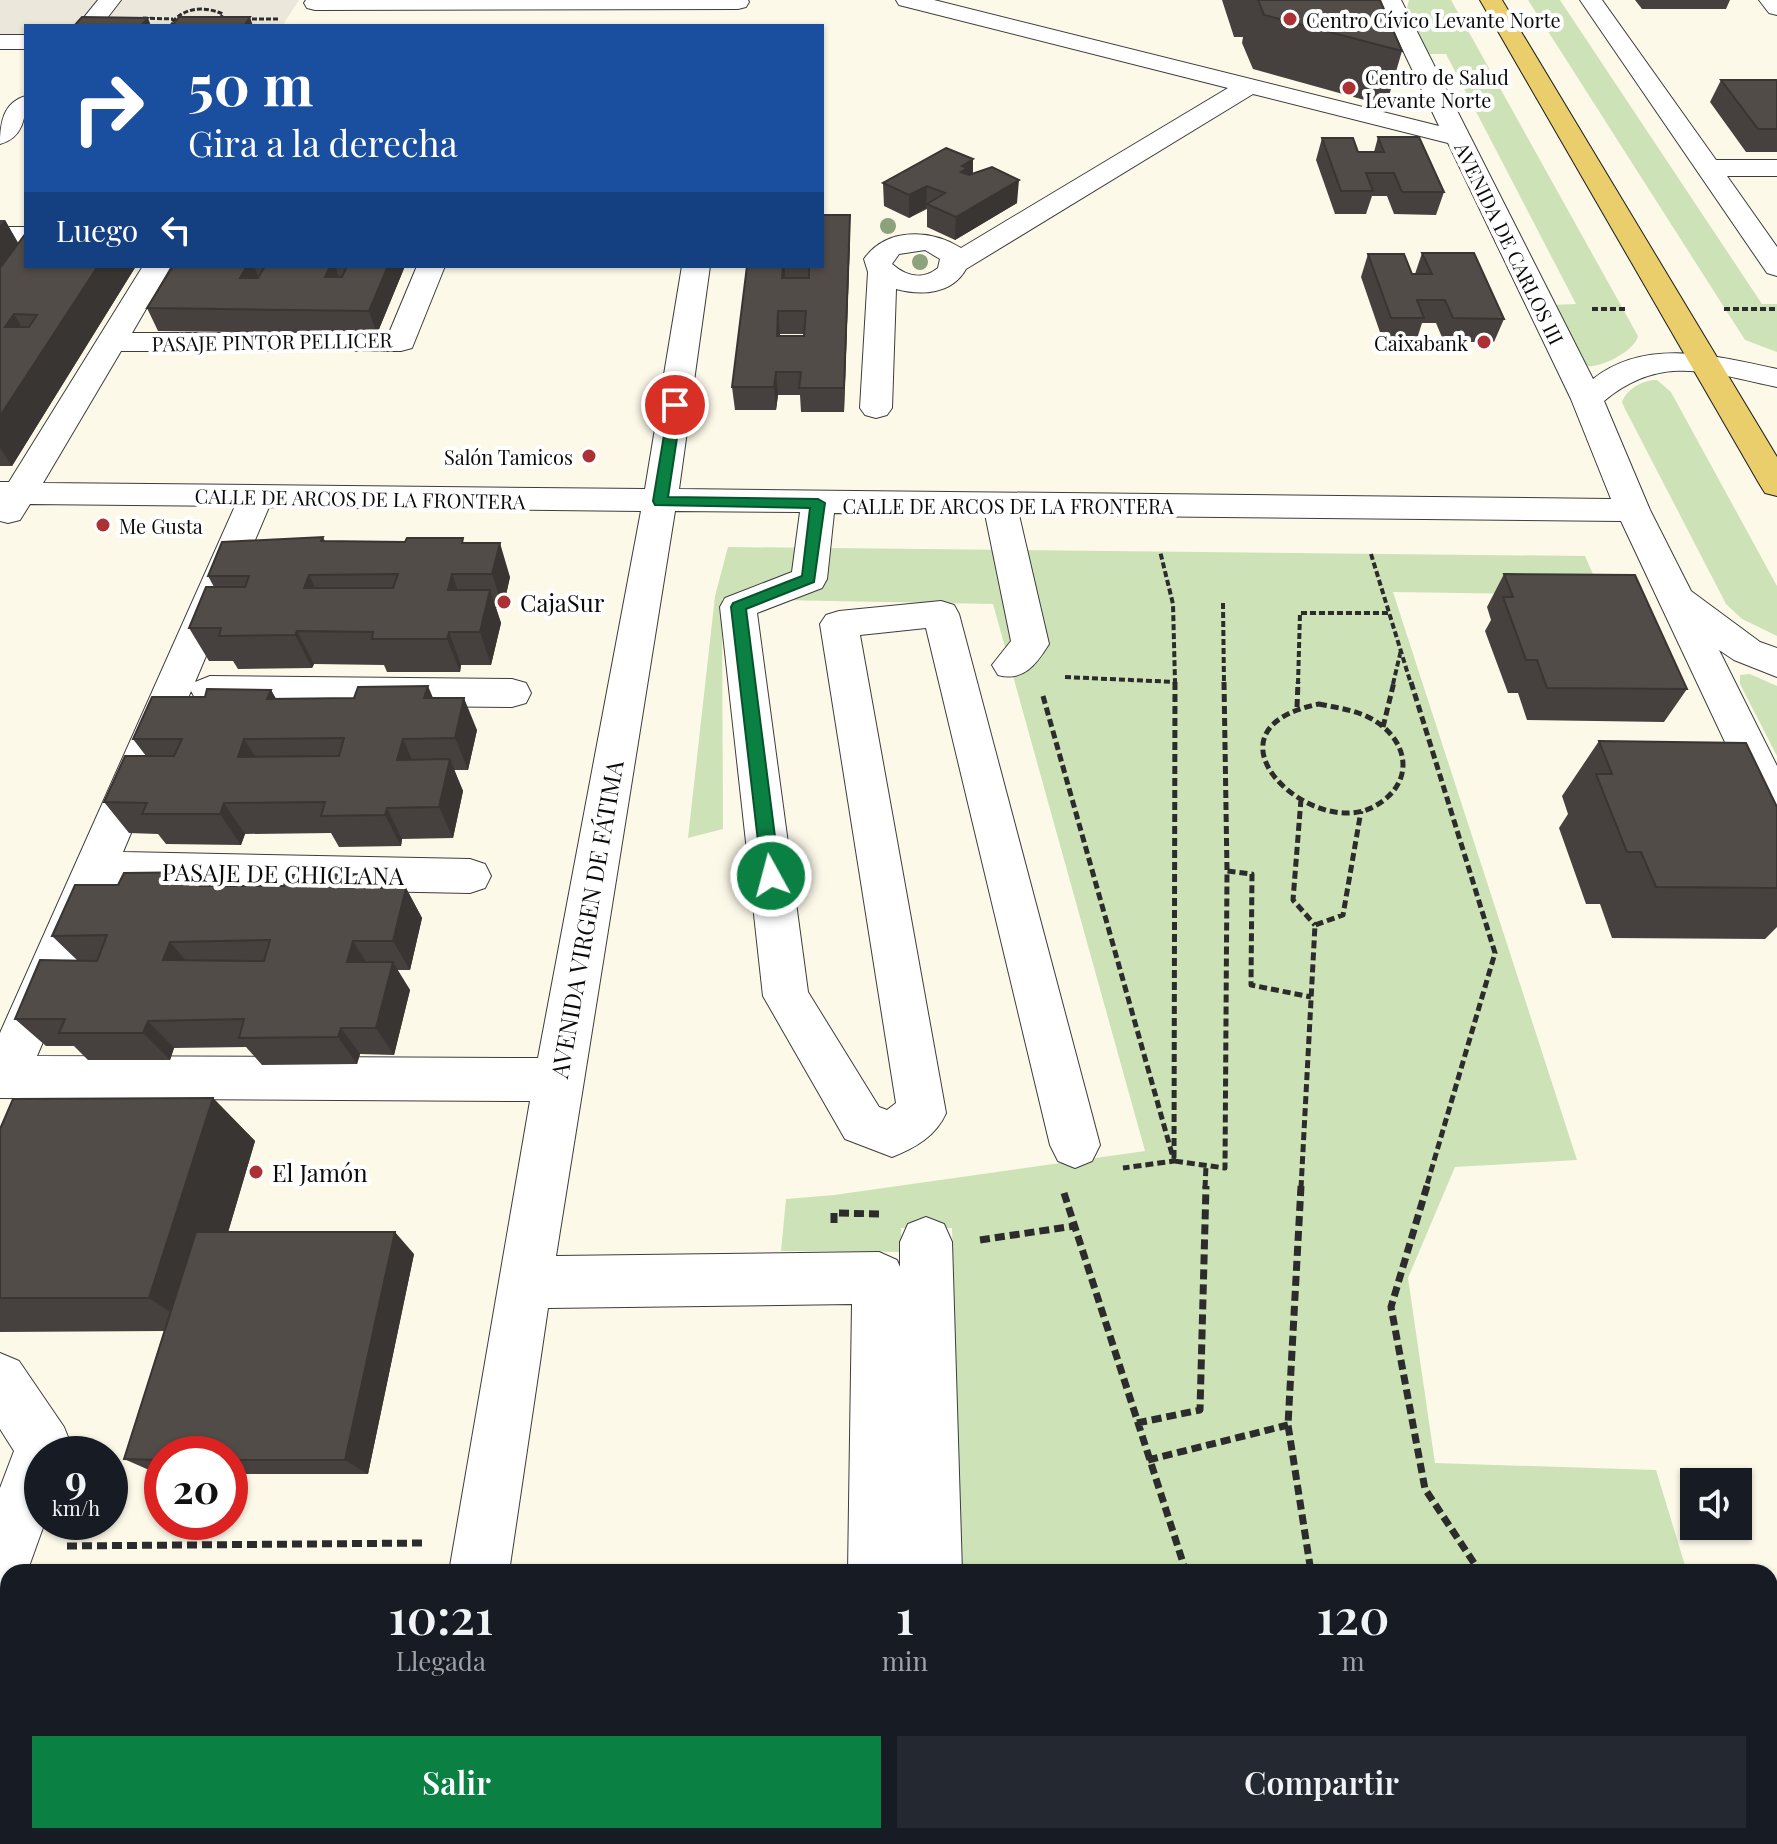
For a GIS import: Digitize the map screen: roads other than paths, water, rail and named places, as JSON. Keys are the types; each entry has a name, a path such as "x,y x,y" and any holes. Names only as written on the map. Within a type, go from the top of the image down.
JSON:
{"main road":[{"path":"1491,0 1777,485"}],"street":[{"path":"91,24 110,0"},
{"path":"907,0 1458,138"},
{"name":"AVENIDA DE CARLOS III","path":"1390,0 1587,399 1633,510 1777,808"},
{"path":"1591,0 1777,267"},
{"path":"1770,0 1777,8"},
{"path":"310,12 511,1 738,1 735,24"},
{"path":"0,42 24,42"},
{"path":"882,273 901,282 928,283 949,275 955,264 1247,87"},
{"path":"11,130 24,107"},
{"path":"1708,168 1777,168"},
{"path":"0,235 24,235"},
{"path":"876,408 882,273 878,259 883,252 913,242 946,249 953,255 955,264"},
{"path":"0,524 10,494 111,342 156,268"},
{"name":"PASAJE PINTOR PELLICER","path":"111,342 401,342 430,268"},
{"name":"AVENIDA VIRGEN DE FÁTIMA","path":"482,1557 558,1079 660,501 696,268"},
{"path":"1587,399 1617,376 1648,364 1705,364 1777,378"},
{"name":"CALLE DE ARCOS DE LA FRONTERA","path":"10,494 1633,510"},
{"path":"24,1122 15,1077 96,869 257,496"},
{"path":"818,503 809,579 738,607 786,996 862,1123 892,1134 922,1113 839,624 941,614 1075,1145"},
{"path":"1000,505 1030,644 1011,665"},
{"name":"AVENIDA DE CARLOS III","path":"1675,597 1747,651 1777,663"},
{"path":"174,690 512,693"},
{"name":"PASAJE DE CHICLANA","path":"96,869 470,876"},
{"path":"15,1077 420,1081 558,1079"},
{"path":"932,1564 952,1241"},
{"path":"525,1282 879,1278 878,1564"},
{"path":"0,1380 44,1447 3,1556"}],"place":[{"name":"Centro Cívico Levante Norte","path":"1290,19"},
{"name":"Centro de Salud Levante Norte","path":"1349,88"},
{"name":"Caixabank","path":"1484,342"},
{"name":"Salón Tamicos","path":"589,456"},
{"name":"Me Gusta","path":"103,525"},
{"name":"CajaSur","path":"504,602"},
{"name":"El Jamón","path":"256,1172"}]}
